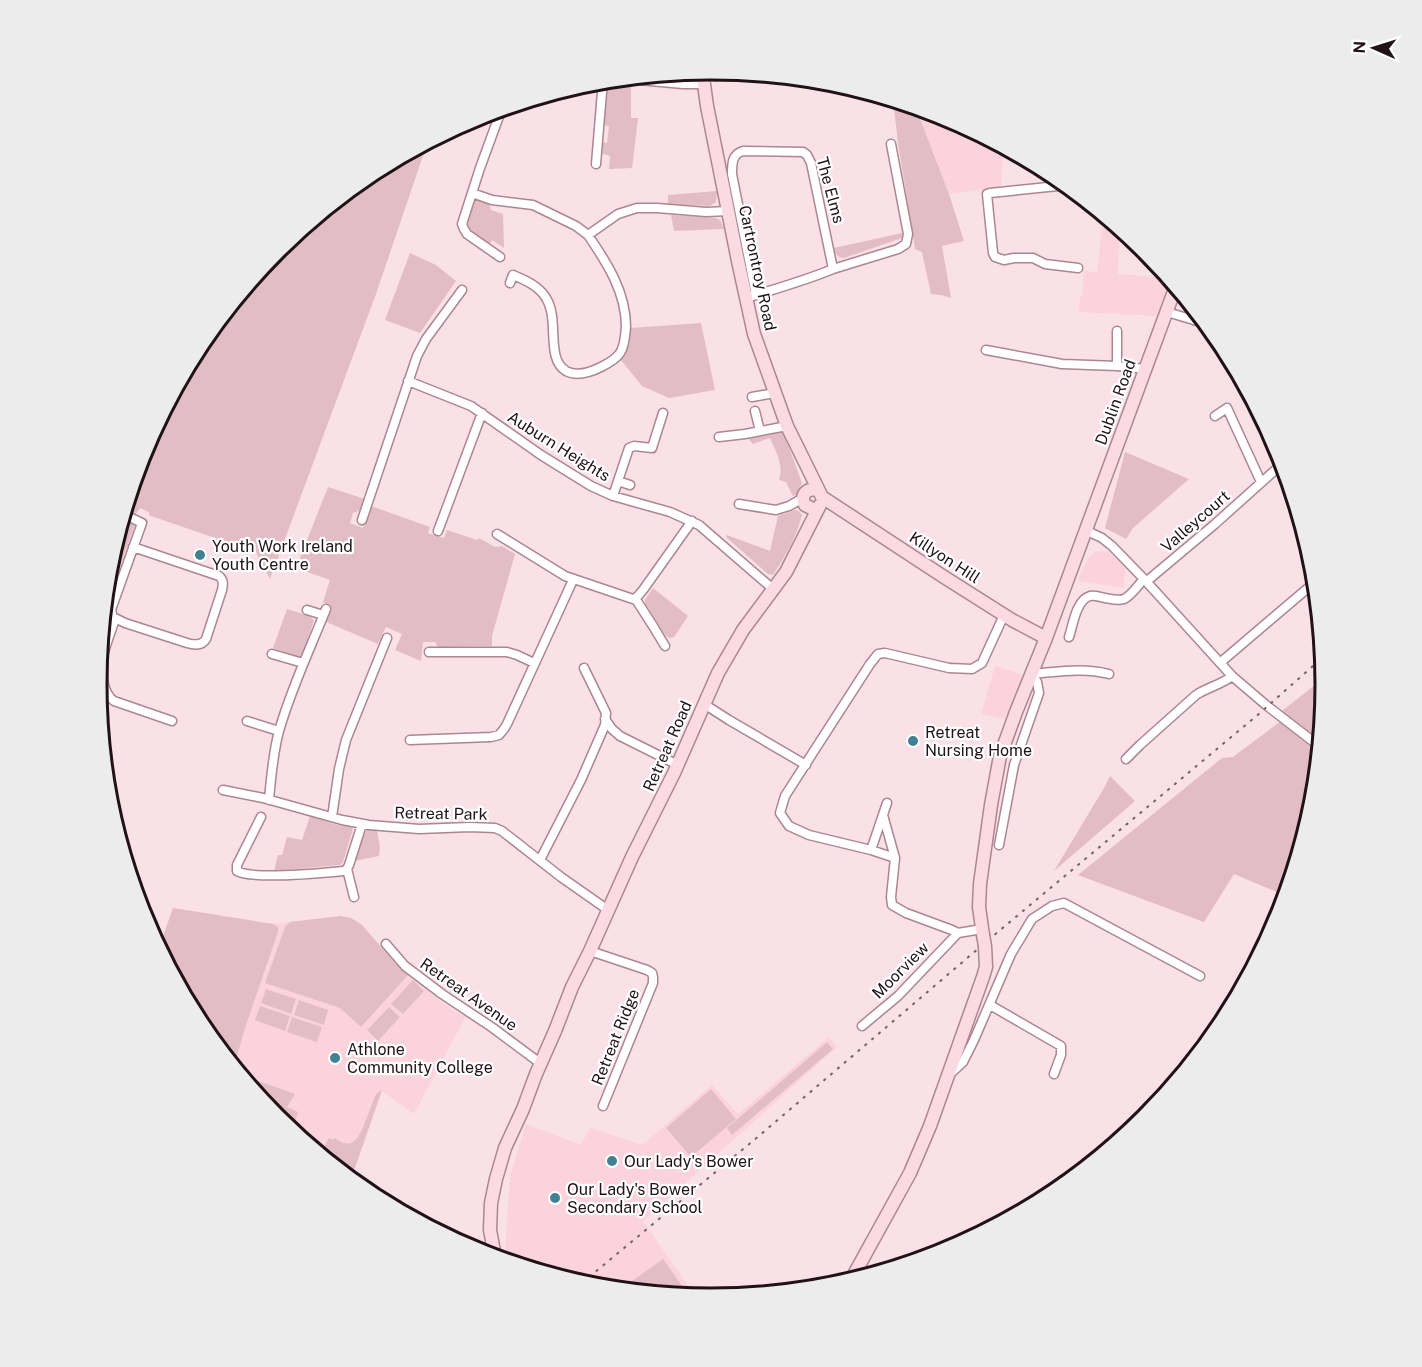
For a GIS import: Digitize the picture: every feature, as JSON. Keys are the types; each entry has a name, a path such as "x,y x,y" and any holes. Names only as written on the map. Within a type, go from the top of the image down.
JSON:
{"street":[{"name":"Cartrontroy Road","path":"703,80 728,211 751,297 754,334 787,426 806,465 815,500"},
{"path":"661,82 703,84"},
{"path":"597,164 602,90"},
{"path":"498,119 463,219 467,234 500,258"},
{"path":"751,297 903,247 907,242 907,226 891,144"},
{"name":"The Elms","path":"751,297 732,174 732,161 740,152 798,151 807,155 811,163 833,269"},
{"path":"1054,186 987,194 993,253 995,257 1004,260 1033,258 1045,264 1078,268"},
{"path":"472,193 492,200 533,205 576,226 588,235 616,281 625,309 626,334 620,354 603,366 585,373 572,373 564,369 556,356 553,315 547,298 524,279 513,275 510,283"},
{"path":"588,235 618,214 637,208 728,211"},
{"path":"362,520 421,346 462,290"},
{"name":"Dublin Road","path":"857,1269 910,1173 930,1126 986,967 980,884 998,765 1173,295"},
{"path":"1167,312 1193,320"},
{"path":"1117,331 1117,366"},
{"path":"987,351 1062,364 1145,369"},
{"name":"Auburn Heights","path":"408,381 466,403 562,469 591,486 613,496 670,512 692,521 773,589"},
{"path":"760,431 752,401 775,393"},
{"path":"1215,416 1227,408 1261,482"},
{"name":"Auburn Heights","path":"438,531 482,413"},
{"path":"613,496 629,448 634,446 652,448 663,413"},
{"path":"719,437 787,426"},
{"name":"Valleycourt","path":"1069,637 1078,608 1084,599 1096,596 1114,600 1123,599 1129,595 1215,524 1276,469"},
{"path":"618,481 630,485"},
{"path":"739,504 773,510 815,500"},
{"name":"Retreat Road","path":"493,1247 490,1230 491,1203 496,1179 505,1148 555,1031 569,985 590,951 632,857 678,765 718,672 734,643 789,566 815,516 815,500"},
{"name":"Killyon Hill","path":"815,500 1046,638"},
{"path":"112,608 143,519 131,516"},
{"path":"497,534 573,580 628,598 635,598 692,521"},
{"path":"1085,530 1106,541 1146,580 1232,676 1312,741"},
{"path":"111,611 115,619 181,642 195,645 206,639 222,590 223,580 219,576 133,547"},
{"path":"410,740 499,735 507,724 573,580"},
{"path":"1221,662 1307,589"},
{"path":"635,598 665,646"},
{"path":"269,800 275,746 279,731 324,612 307,610"},
{"path":"895,858 871,849 809,834 789,826 780,813 785,796 878,654 885,653 950,668 972,669 982,663 1004,615"},
{"path":"108,640 115,619"},
{"path":"332,817 346,740 387,638"},
{"path":"429,652 507,652 534,663"},
{"path":"272,654 303,663"},
{"path":"540,860 581,780 601,735 605,719 606,713 584,668"},
{"path":"1031,674 1095,671 1109,674"},
{"path":"999,845 1014,765 1039,693 1038,682 1031,674"},
{"path":"1126,759 1196,695 1224,683 1232,676"},
{"path":"107,692 114,701 172,721"},
{"path":"704,704 806,765"},
{"path":"605,719 620,736 678,765"},
{"path":"247,720 279,731"},
{"name":"Retreat Park","path":"223,790 362,824 419,829 470,826 495,828 608,910"},
{"path":"871,849 887,803"},
{"path":"883,815 895,858"},
{"path":"261,818 237,865 237,871 252,875 300,874 347,869"},
{"path":"354,897 347,869 362,824"},
{"name":"Moorview","path":"862,1026 898,996 958,933 906,913 892,905 895,858"},
{"path":"949,1074 963,1062 1011,954 1032,919 1052,906 1064,903 1200,976"},
{"path":"958,933 983,937"},
{"name":"Retreat Avenue","path":"387,944 405,966 540,1063"},
{"name":"Retreat Ridge","path":"590,951 647,970 652,973 653,977 653,983 603,1106"},
{"path":"990,1005 1062,1046 1061,1056 1053,1074"}],"shaded area":[{"path":"631,87 631,118 638,118 632,168 609,169 610,156 601,153 601,142 607,143 609,126 603,125 606,89"},
{"path":"894,109 919,117 964,241 942,246 951,298 931,294 922,252 915,249"},
{"path":"919,117 942,125 1003,155 1001,187 949,194"},
{"path":"424,152 376,294 270,579 256,552 151,516 149,512 140,508 136,514 132,512 139,489 169,416 188,381 232,316 284,256 313,229 375,181"},
{"path":"717,191 716,202 710,206 668,204 668,195"},
{"path":"474,201 489,203 491,210 503,214 504,248 492,240 489,246 468,227 466,222 469,210"},
{"path":"671,215 715,218 720,220 724,229 674,231"},
{"path":"1102,228 1108,228 1120,239 1118,274 1158,277 1167,288 1157,316 1079,312 1084,271 1097,272"},
{"path":"902,233 902,238 844,258 838,256 834,250 834,248"},
{"path":"410,253 436,265 456,281 420,333 385,320"},
{"path":"701,323 715,390 669,398 642,386 621,360 629,344 631,328"},
{"path":"783,431 802,483 796,495 793,496 786,482 779,480 780,464 770,438 753,444 747,437"},
{"path":"1125,452 1189,479 1133,528 1126,539 1105,528"},
{"path":"328,487 365,499 361,510 353,513 350,523 363,528 371,506 430,527 428,533 444,538 447,530 477,540 479,538 495,547 502,546 515,554 492,636 492,646 438,647 435,642 423,642 421,661 395,650 402,634 386,627 378,644 324,621 330,606 323,602 330,580 296,568"},
{"path":"795,510 802,515 800,523 773,575 768,574 726,537 727,535 770,551 778,516"},
{"path":"130,521 134,527 117,574"},
{"path":"1098,551 1109,552 1126,569 1123,588 1078,581 1090,556"},
{"path":"653,588 688,616 674,637 670,638 665,635 645,603"},
{"path":"287,609 309,616 314,620 300,657 273,648"},
{"path":"995,666 1024,675 1006,719 981,714"},
{"path":"1315,685 1313,735 1282,711"},
{"path":"1281,721 1312,745 1294,840 1278,892 1234,874 1204,922 1078,875 1222,758 1233,757"},
{"path":"1110,776 1135,801 1054,871 1104,788"},
{"path":"310,816 353,829 343,862 340,865 274,871 278,855 282,855 287,837 302,840"},
{"path":"368,828 377,830 379,856 355,861 363,837"},
{"name":"Athlone Community College","path":"173,908 273,924 340,916 351,918 362,925 395,963 438,999 457,1013 466,1016 414,1114 382,1091 354,1171 313,1138 257,1082 209,1019 188,986 163,937"},
{"path":"173,908 273,924 278,927 237,1057 188,986 163,937"},
{"path":"340,916 351,918 362,925 395,963 409,974 361,1027 340,1008 265,983 285,927 290,922"},
{"path":"413,980 424,991 403,1014 391,1004"},
{"path":"266,989 296,999 291,1014 261,1003"},
{"path":"299,1000 328,1010 324,1025 294,1015"},
{"path":"260,1006 290,1016 285,1031 255,1020"},
{"path":"389,1007 400,1017 378,1041 367,1030"},
{"path":"292,1017 322,1027 317,1042 287,1032"},
{"name":"Our Lady's Bower","path":"829,1037 837,1047 643,1221 689,1287 593,1276 555,1267 505,1251 510,1177 526,1124 581,1145 590,1128 642,1145 712,1085 738,1114"},
{"path":"827,1042 833,1049 732,1135 727,1128"},
{"path":"255,1080 295,1094 287,1107 298,1112 295,1121"},
{"path":"711,1089 736,1119 691,1157 666,1128"},
{"path":"382,1090 354,1171 324,1147 329,1138 333,1140 335,1138 348,1144 356,1139 376,1094"},
{"path":"663,1259 682,1287 671,1286 631,1282"}],"railway":[{"path":"591,1276 1260,713 1315,665"}],"place":[{"name":"Youth Work Ireland Youth Centre","path":"200,555"},
{"name":"Retreat Nursing Home","path":"913,741"},
{"name":"Athlone Community College","path":"335,1058"},
{"name":"Our Lady's Bower","path":"612,1161"},
{"name":"Our Lady's Bower Secondary School","path":"555,1198"}]}
